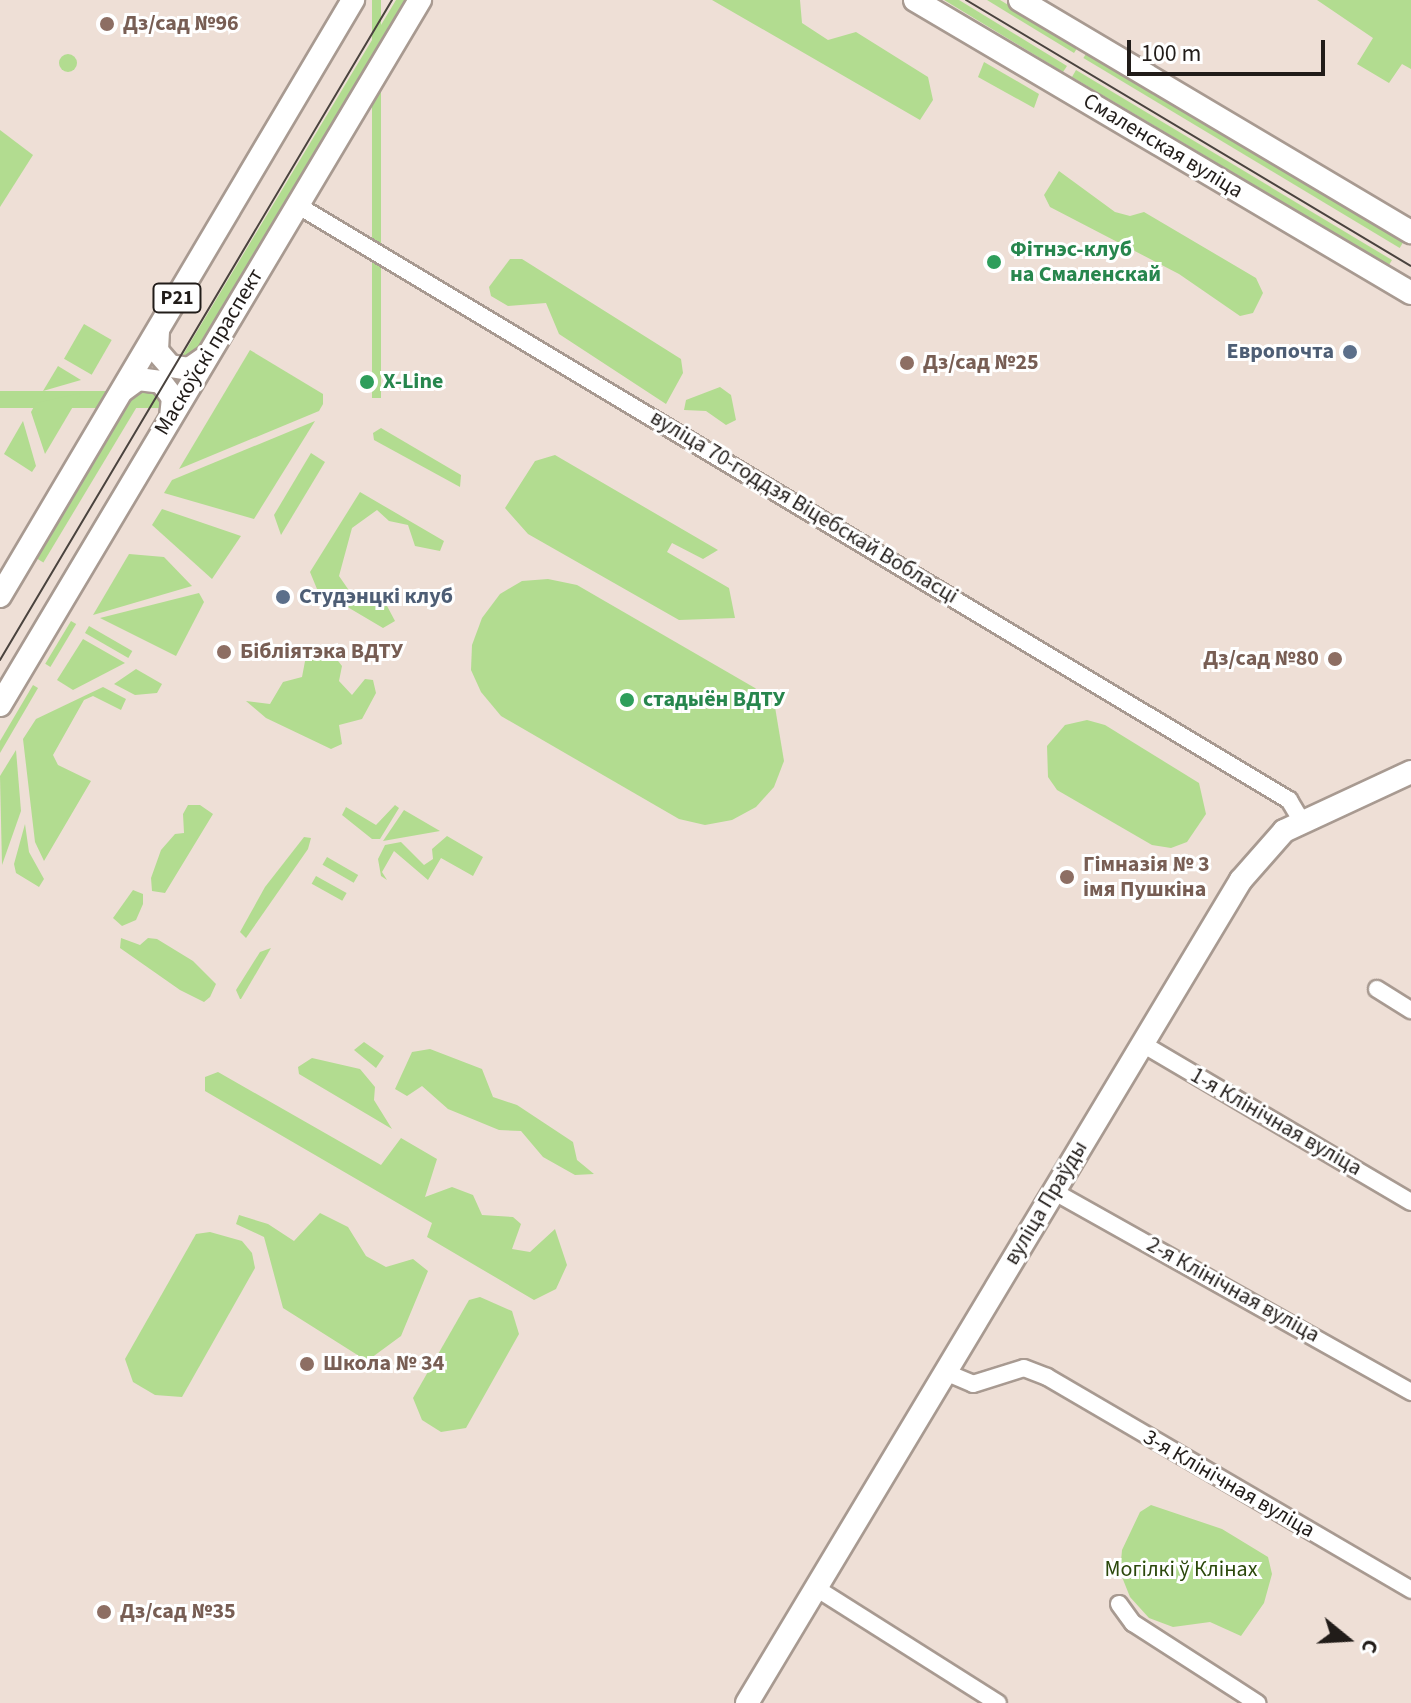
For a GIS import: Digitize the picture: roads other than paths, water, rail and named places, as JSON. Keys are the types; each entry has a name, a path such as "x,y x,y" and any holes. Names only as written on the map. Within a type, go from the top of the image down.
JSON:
{"main road":[{"name":"Р21","path":"0,596 353,0"},
{"name":"Маскоўскі праспект","path":"0,705 420,0"},
{"name":"Смаленская вуліца","path":"916,0 1411,293"},
{"path":"1020,0 1411,232"},
{"path":"161,326 157,351 170,366 195,367 209,354"},
{"path":"123,390 138,379 161,382 173,398 170,417"},
{"name":"вуліца Праўды","path":"747,1703 1241,880 1271,842 1301,820 1411,772"}],"street":[{"name":"вуліца 70-годдзя Віцебскай Вобласці","path":"297,205 1289,800 1301,820"},
{"path":"1377,989 1411,1010"},
{"name":"1-я Клінічная вуліца","path":"1141,1043 1411,1202"},
{"name":"2-я Клінічная вуліца","path":"1053,1191 1411,1392"},
{"name":"3-я Клінічная вуліца","path":"945,1372 973,1384 1024,1368 1047,1377 1411,1590"},
{"path":"816,1588 998,1703"},
{"path":"1119,1604 1133,1623 1257,1703"}],"tram line":[{"path":"0,660 392,0"},
{"path":"966,0 1411,266"}],"place":[{"name":"Дз/сад №96","path":"107,24"},
{"name":"Фітнэс-клуб на Смаленскай","path":"994,262"},
{"name":"Европочта","path":"1350,352"},
{"name":"Дз/сад №25","path":"907,363"},
{"name":"X-Line","path":"367,382"},
{"name":"Студэнцкі клуб","path":"283,597"},
{"name":"Бібліятэка ВДТУ","path":"224,652"},
{"name":"Дз/сад №80","path":"1335,659"},
{"name":"стадыён ВДТУ","path":"627,700"},
{"name":"Гімназія № 3 імя Пушкіна","path":"1067,877"},
{"name":"Школа № 34","path":"307,1364"},
{"name":"Дз/сад №35","path":"104,1612"}],"park label":[{"name":"Могілкі ў Клінах","path":"1181,1570"}]}
